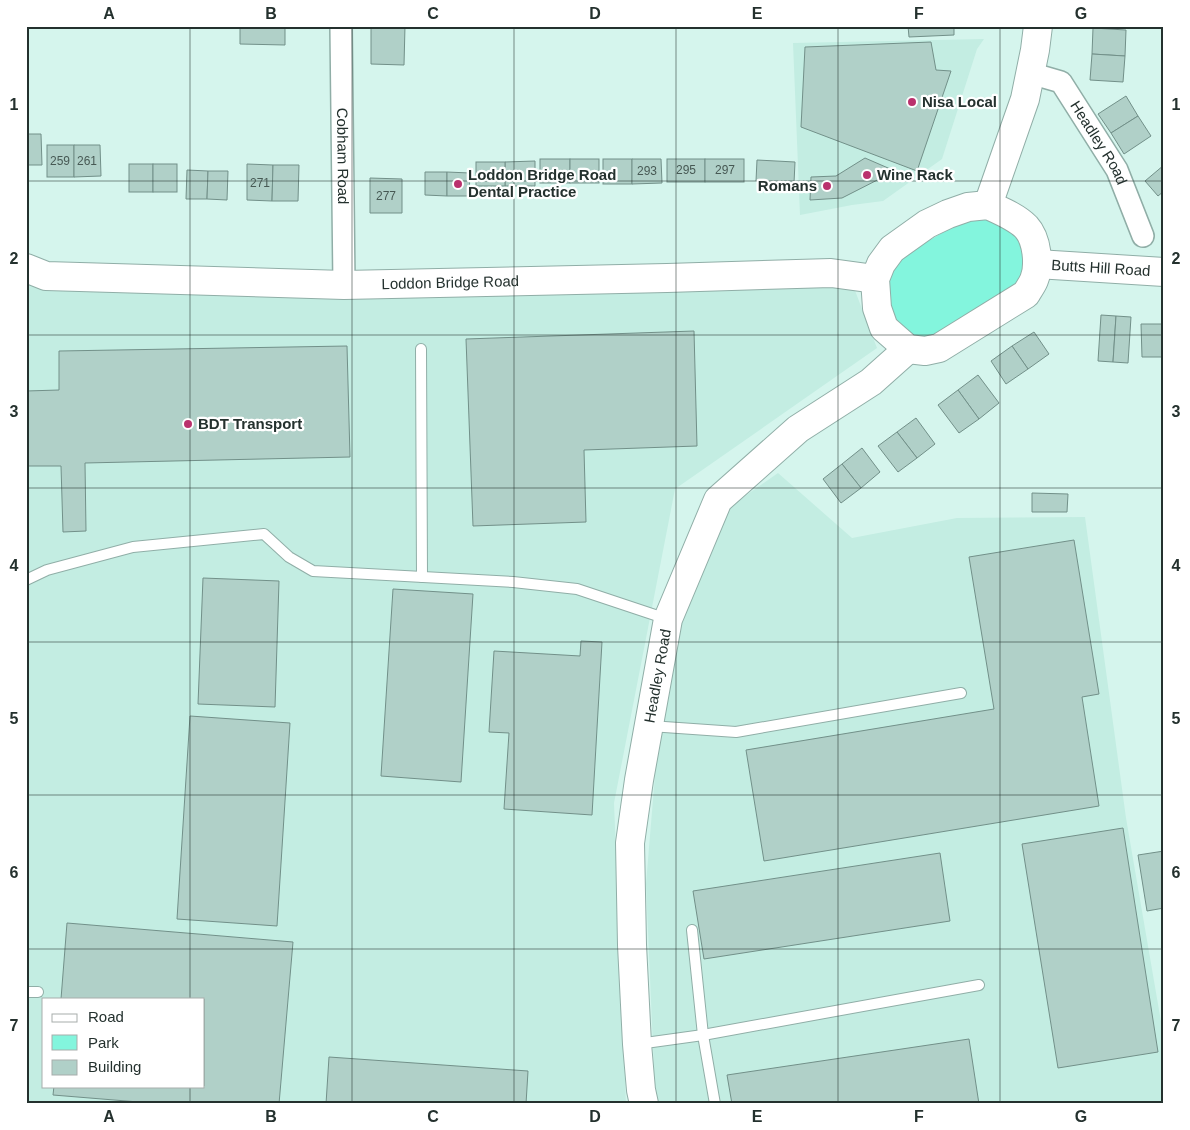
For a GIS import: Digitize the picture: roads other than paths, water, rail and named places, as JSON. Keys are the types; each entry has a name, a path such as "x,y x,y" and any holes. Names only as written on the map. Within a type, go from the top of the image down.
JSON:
{"street":[{"name":"Cobham Road","path":"341,26 344,284"},
{"path":"988,205 1025,99 1038,26"},
{"name":"Headley Road","path":"1030,73 1061,82 1117,170 1143,236"},
{"path":"988,205 1016,219 1027,228 1036,246 1037,264 1034,280 1026,294 939,348 925,351 908,349 884,328 877,308 875,279 881,264 892,249 927,224 968,207 988,205"},
{"name":"Butts Hill Road","path":"1037,264 1164,272"},
{"name":"Loddon Bridge Road","path":"26,268 46,276 344,284 831,273 875,279"},
{"name":"Headley Road","path":"644,1104 641,1090 632,945 630,843 668,619 718,500 798,429 871,382 908,349"}],"lane":[{"path":"421,349 422,577"},
{"path":"26,580 47,570 133,547 264,534 289,557 313,571 513,582 577,589 668,619"},
{"path":"649,726 736,732 961,693"},
{"path":"692,930 703,1035 715,1104"},
{"path":"638,1044 703,1035 978,985"},
{"path":"26,992 38,992"}],"place":[{"name":"Nisa Local","path":"912,102"},
{"name":"Wine Rack","path":"867,175"},
{"name":"Loddon Bridge Road Dental Practice","path":"458,184"},
{"name":"Romans","path":"827,186"},
{"name":"BDT Transport","path":"188,424"}]}
